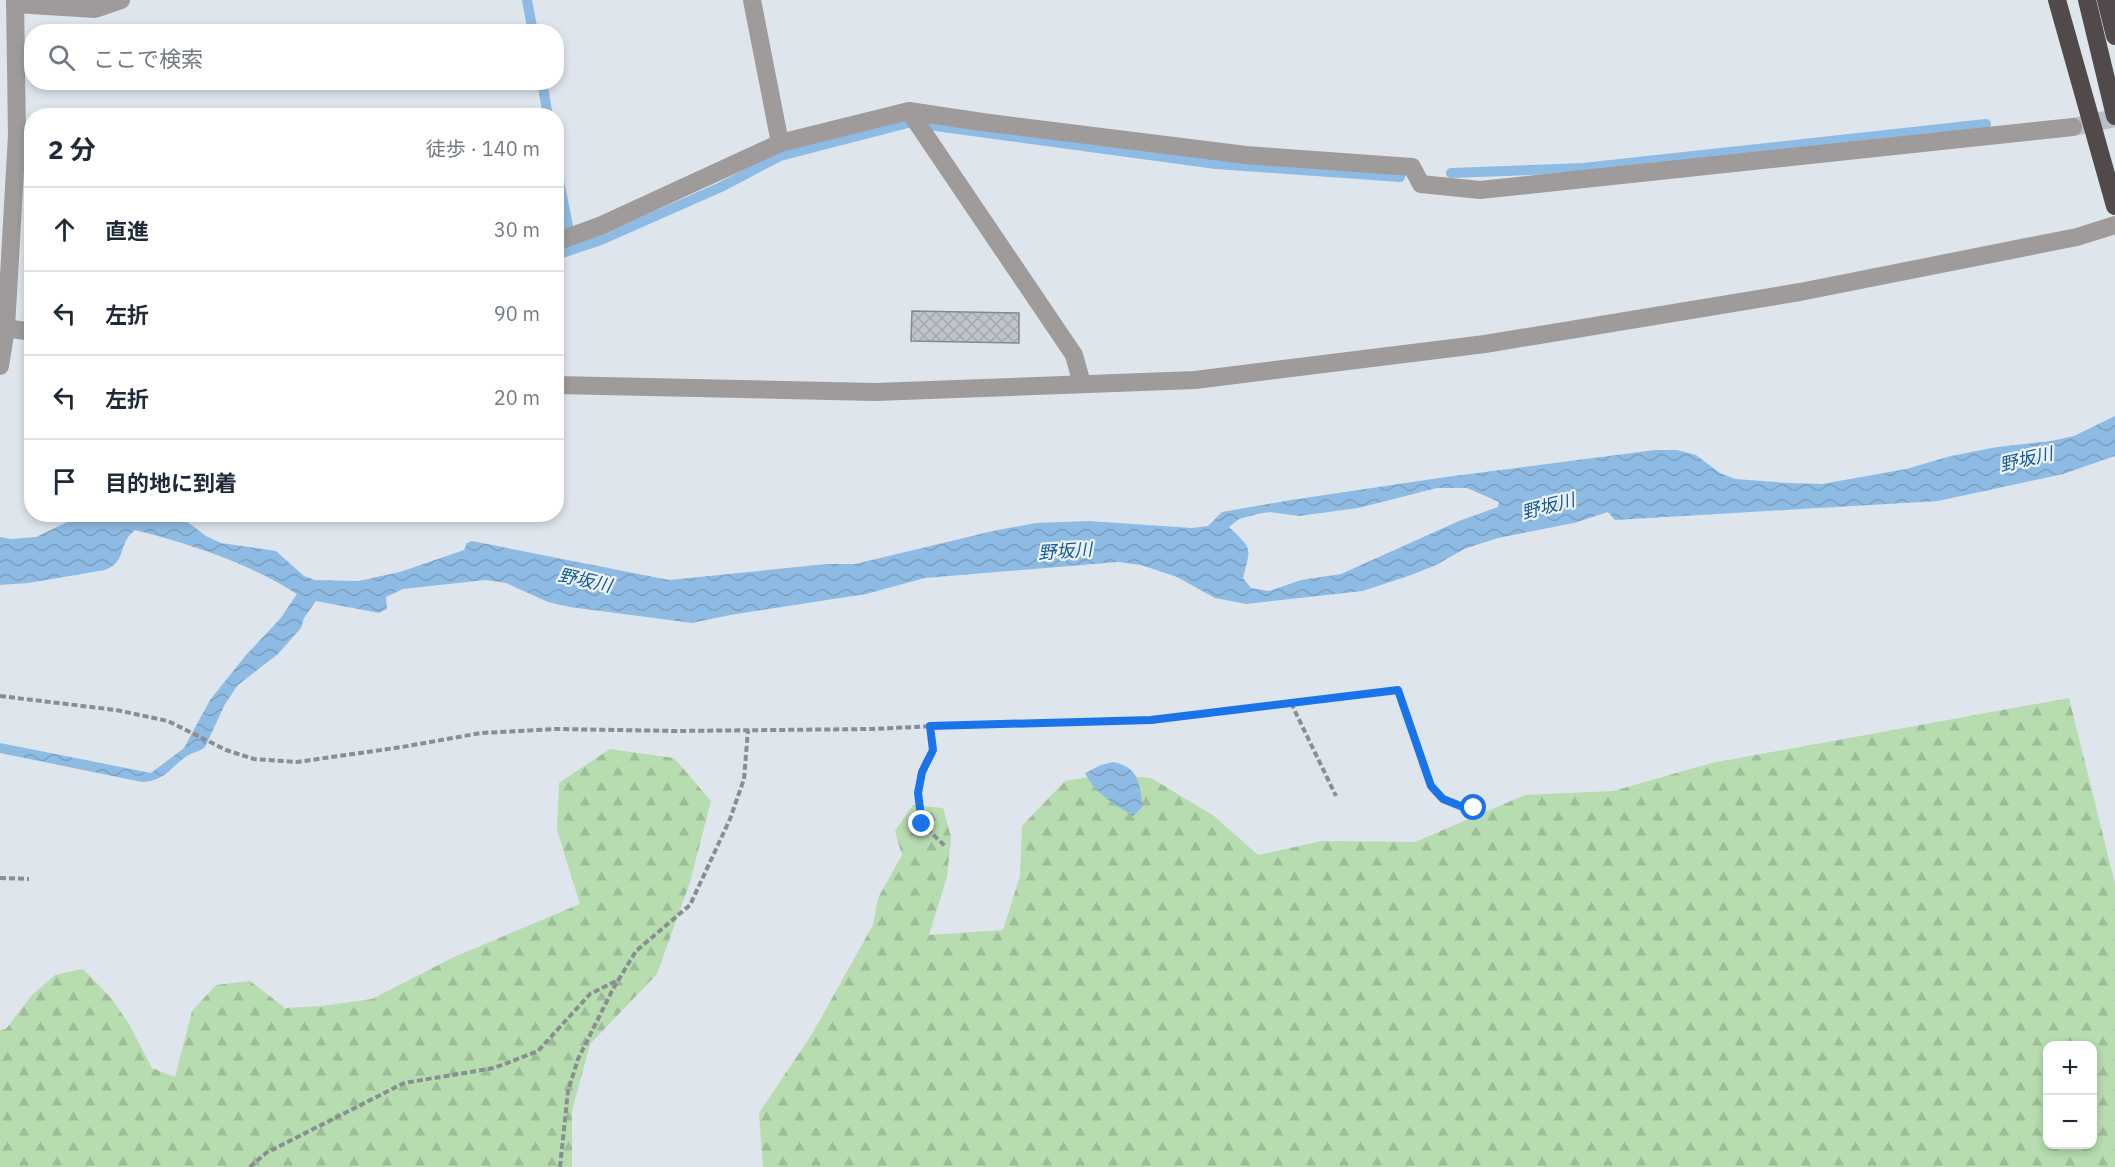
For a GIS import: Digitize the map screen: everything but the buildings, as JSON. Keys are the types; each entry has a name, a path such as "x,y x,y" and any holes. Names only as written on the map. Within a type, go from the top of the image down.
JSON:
{"highway":[{"path":"2057,0 2115,206"},
{"path":"2087,0 2115,116"},
{"path":"2106,0 2115,36"}],"street":[{"path":"0,366 6,328 17,135 15,2 95,9 121,0"},
{"path":"752,0 780,143"},
{"path":"909,111 1074,355 1082,384"},
{"path":"564,239 603,225 780,143 909,111 1246,155 1412,167 1421,184 1480,190 2073,127"},
{"path":"564,385 875,392 1195,380 1485,344 1800,292 2077,237 2115,225"},
{"path":"6,328 24,331"}],"path":[{"path":"0,696 116,710 168,721 226,750 254,759 297,762 481,733 556,729 871,729 1151,720 1398,690 1431,786 1443,799 1468,809 1474,808"},
{"path":"1291,703 1336,796"},
{"path":"930,726 933,750 922,772 918,793 922,824 945,846"},
{"path":"560,1167 568,1091 578,1059 618,980 636,951 690,905 730,819 744,779 748,730"},
{"path":"0,878 29,879"},
{"path":"250,1167 266,1153 404,1083 494,1068 538,1051 590,994 618,980"}],"green space":[{"path":"2069,698 2115,884 2115,1167 763,1167 759,1113 812,1034 873,925 878,898 902,855 895,831 913,805 943,808 951,837 947,877 929,935 1003,930 1020,876 1022,826 1065,781 1108,774 1151,778 1214,816 1258,855 1322,841 1415,842 1525,795 1613,791 1712,763"},
{"path":"610,749 674,758 711,801 690,882 657,974 590,1044 572,1111 572,1167 0,1167 0,1030 6,1029 31,996 55,975 83,969 111,998 129,1024 152,1068 175,1077 192,1011 216,985 250,981 285,1008 322,1006 372,999 454,957 580,904 557,830 559,783"}],"water":[{"name":"野坂川","path":"2115,416 2115,456 2063,474 1938,501 1615,520 1608,512 1574,523 1498,538 1464,549 1436,565 1411,575 1363,591 1246,604 1215,598 1177,577 1141,565 1118,562 925,578 866,594 692,623 570,607 548,602 506,583 485,580 403,589 386,597 387,609 379,613 316,601 304,618 301,628 278,654 238,685 225,704 205,747 181,760 157,779 142,782 0,753 0,743 151,773 184,748 210,700 246,655 280,619 297,594 240,564 176,541 135,530 129,535 117,562 105,570 28,583 0,585 0,537 11,539 36,537 67,522 187,522 206,536 221,543 276,551 304,576 315,580 358,581 400,572 464,550 467,543 472,541 669,580 827,564 855,564 1036,523 1088,521 1192,528 1208,526 1222,512 1291,500 1655,450 1677,450 1696,455 1720,473 1735,479 1822,484 1906,469 1951,456 1997,447 2074,436","holes":["1437,488 1467,488 1499,502 1498,507 1459,521 1341,574 1301,580 1269,591 1251,588 1243,578 1248,560 1248,549 1229,527 1239,519 1257,514 1270,512 1299,516 1358,508"]},
{"path":"1113,762 1122,764 1133,772 1139,783 1143,806 1133,816 1100,793 1085,773"}],"waterway":[{"path":"527,0 532,24"},
{"path":"543,90 547,108"},
{"path":"564,252 601,240 721,187 780,156 908,123"},
{"path":"1451,173 1583,168 1986,124"},
{"path":"928,125 1216,164 1400,177"},
{"path":"564,206 568,226"}],"tunnel":[{"path":"2073,127 2115,118"}],"route":[{"path":"922,824 918,793 922,772 933,750 930,726 1151,720 1398,690 1431,786 1443,799 1468,809 1474,808"}]}
